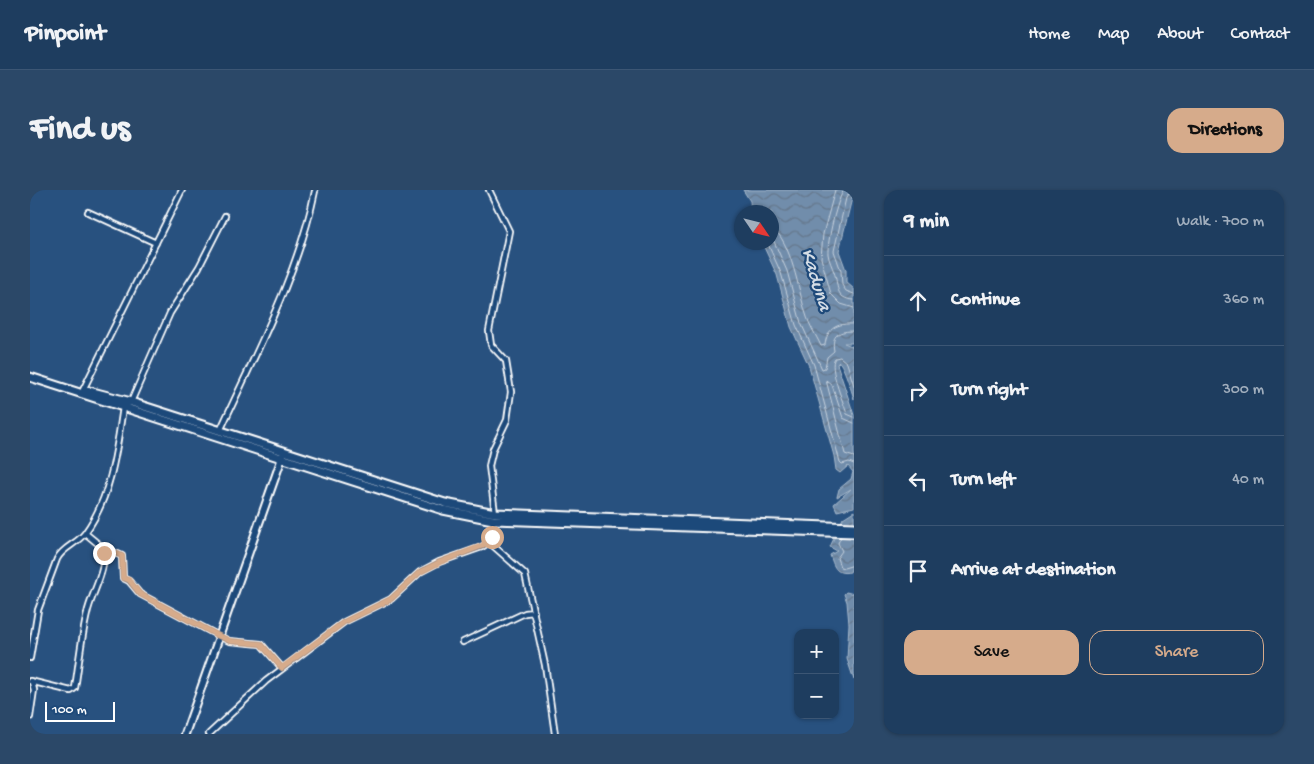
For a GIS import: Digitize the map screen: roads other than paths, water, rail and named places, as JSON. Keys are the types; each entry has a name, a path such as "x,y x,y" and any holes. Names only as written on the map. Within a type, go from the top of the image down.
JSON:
{"main road":[{"path":"30,373 83,390 132,402 220,431 283,455"},
{"path":"30,377 283,455 494,516 827,529 854,533"},
{"path":"185,734 283,455"},
{"path":"827,529 854,526"}],"street":[{"path":"83,390 182,190"},
{"path":"209,734 282,668 344,622 391,599 420,572 482,546 489,542 492,537 494,516 489,466 493,449 507,420 511,392 506,361 491,345 489,331 510,231 489,190"},
{"path":"220,431 276,305 310,216 315,192"},
{"path":"88,212 156,242"},
{"path":"132,402 170,313 199,267 225,216"},
{"path":"30,658 32,632 56,559 60,553 85,533 101,502 111,473 123,407"},
{"path":"85,533 102,547 122,556 123,578 129,580 140,594 230,641 261,644 282,668"},
{"path":"489,542 525,574 546,665 555,734"},
{"path":"31,681 71,692 75,688 77,661 87,612 104,564 102,547"},
{"path":"463,642 525,613 534,612"},
{"path":"30,717 34,690 31,681"}],"water":[{"name":"Kaduna","path":"743,190 854,190 839,251 846,270 846,282 854,289 854,343 844,343 854,347 854,399 843,368 839,362 837,364 854,415 854,507 837,511 834,504 851,489 837,497 839,489 851,479 853,472 848,466 840,473 836,470 834,456 809,366 791,327 777,275 765,250 779,250 779,205 750,205"},
{"path":"854,511 854,562 850,572 845,573 836,569 830,555 837,551 830,547 843,518"},
{"path":"846,592 854,594 854,680 847,659 849,624 847,602 844,594"}]}
